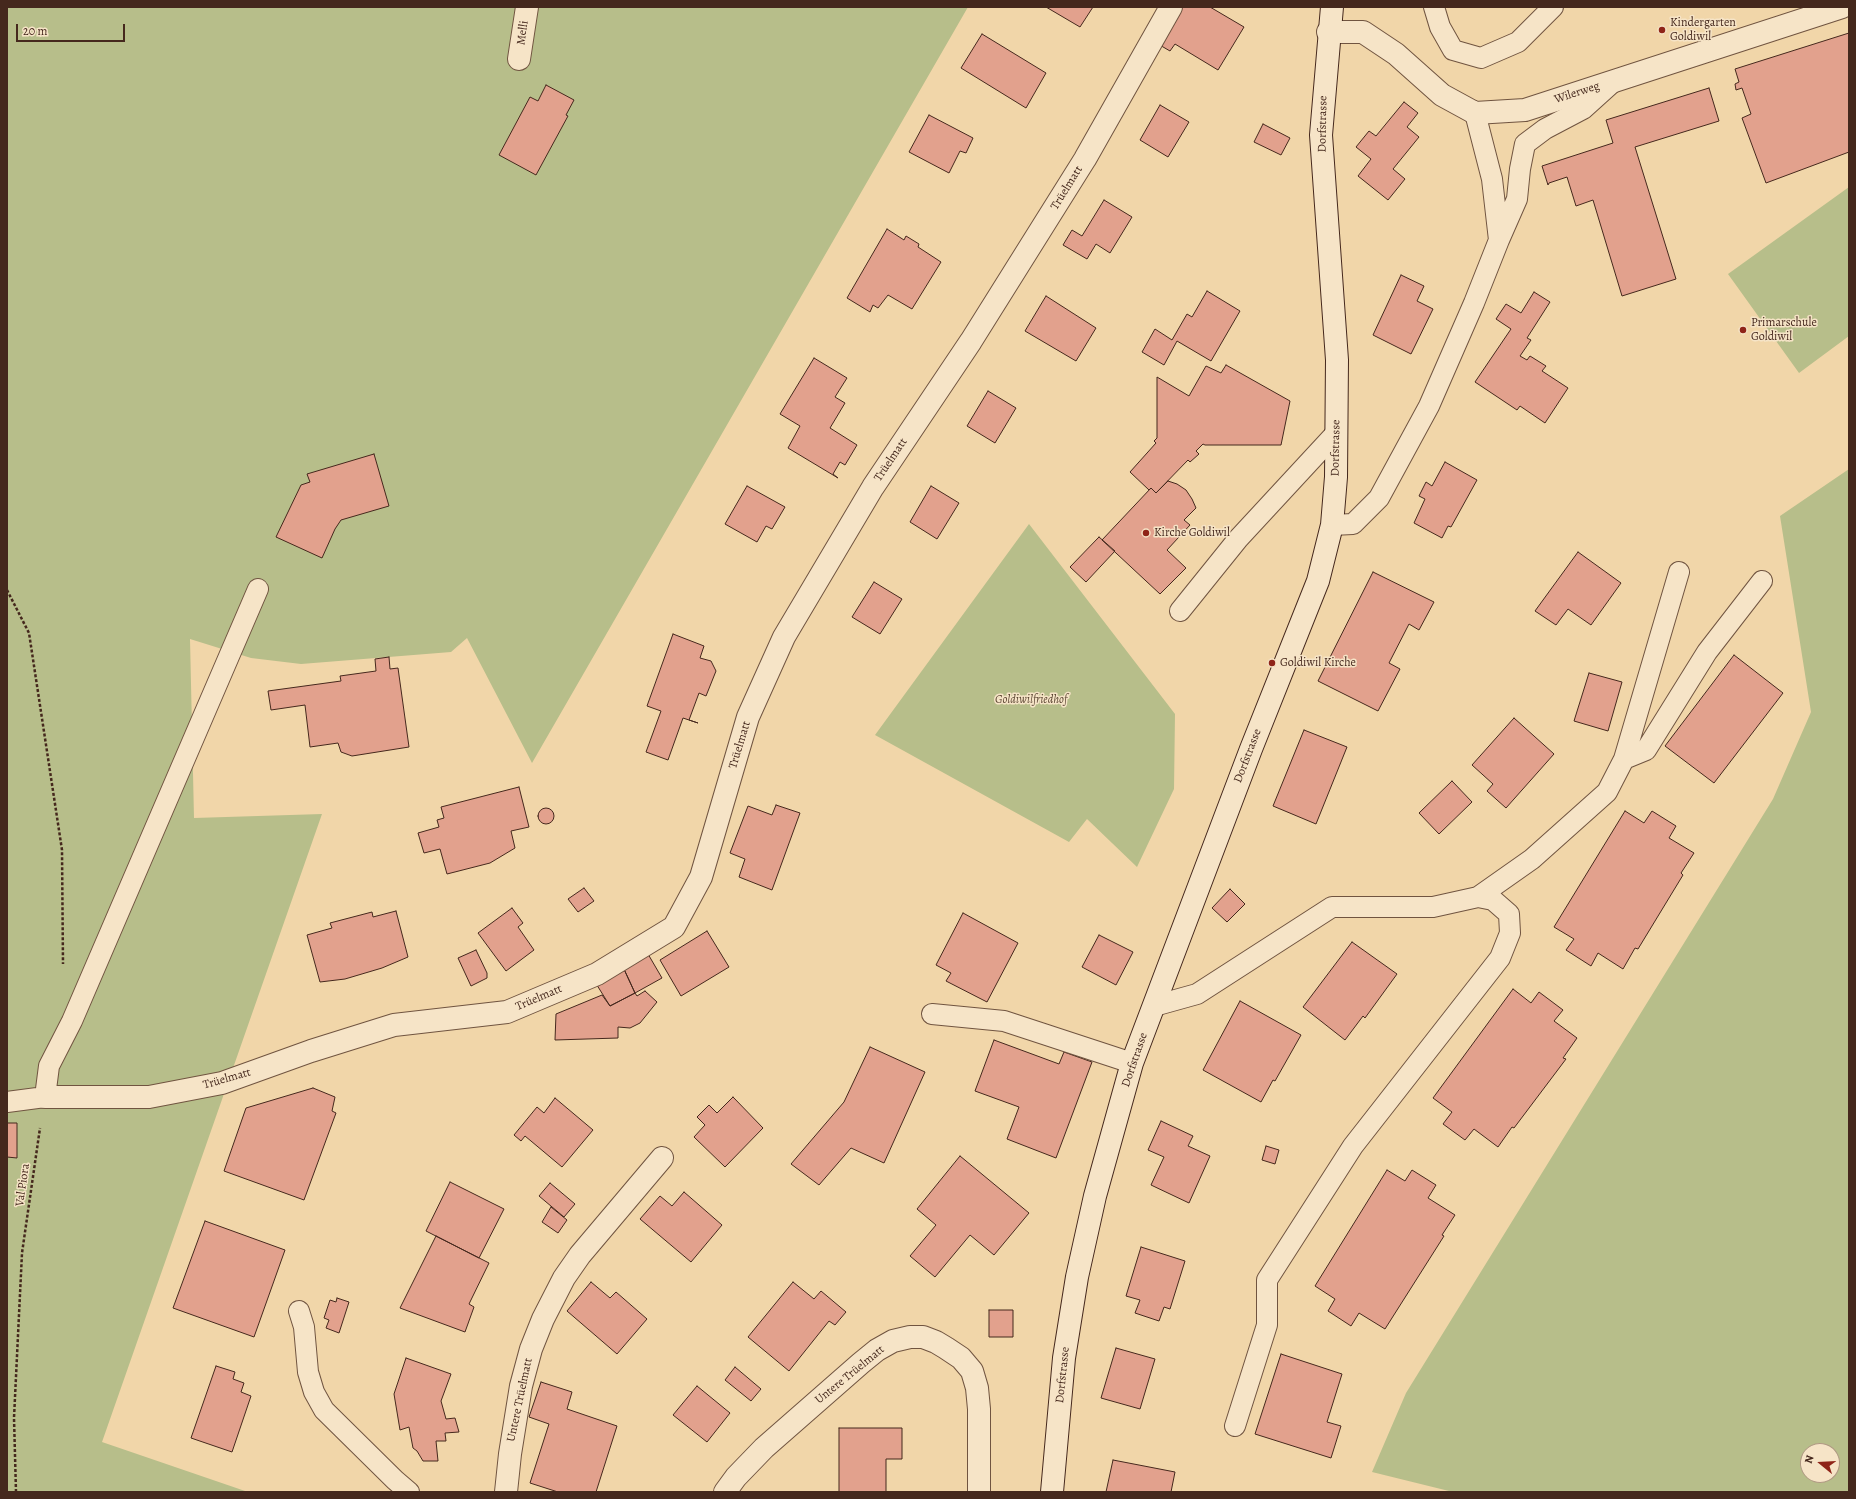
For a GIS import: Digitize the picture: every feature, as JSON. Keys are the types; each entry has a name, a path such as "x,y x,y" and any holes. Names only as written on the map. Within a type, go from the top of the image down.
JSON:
{"street":[{"name":"Melli","path":"520,59 527,7"},
{"name":"Trüelmatt","path":"45,1097 148,1097 222,1084 311,1051 394,1024 507,1012 597,974 674,927 701,877 748,717 784,636 873,487 971,341 1085,159 1171,7"},
{"name":"Dorfstrasse","path":"1052,1492 1064,1358 1077,1277 1095,1196 1132,1064 1251,749 1318,581 1332,525 1336,477 1337,360 1321,135 1328,32 1332,7"},
{"name":"Wilerweg","path":"1475,113 1525,110 1842,7"},
{"path":"1328,32 1363,32 1396,54 1442,95 1475,113"},
{"name":"Untere Trüelmatt","path":"506,1492 510,1454 521,1386 531,1349 543,1319 564,1278 580,1255 662,1158"},
{"name":"Untere Trüelmatt","path":"725,1492 736,1477 764,1448 877,1350 893,1341 910,1337 922,1337 936,1342 961,1358 972,1371 977,1388 979,1409 979,1492"}],"lane":[{"path":"1434,7 1440,27 1452,50 1481,58 1518,42 1553,7"},
{"path":"1332,525 1353,524 1379,498 1429,406 1517,199 1520,169 1525,144 1545,129 1583,109 1614,81"},
{"path":"1475,113 1492,179 1499,240"},
{"path":"1180,611 1238,539 1337,432"},
{"path":"1154,1006 1197,994 1332,907 1433,907 1478,897 1532,858 1607,792 1624,759 1679,572"},
{"path":"1624,759 1646,750 1706,652 1762,581"},
{"path":"7,1102 45,1097 49,1066 72,1021 258,588"},
{"path":"1235,1426 1267,1325 1267,1280 1353,1146 1500,958 1510,933 1509,914 1493,900 1478,897"},
{"path":"932,1014 1004,1020 1132,1064"},
{"path":"299,1311 304,1327 308,1372 314,1392 324,1410 409,1492"}],"path":[{"path":"7,590 28,633 62,850 63,970"},
{"name":"Val Piora","path":"16,1492 14,1418 22,1252 45,1097"}],"green space":[{"path":"7,7 968,7 532,763 467,638 451,652 301,664 251,658 190,639 194,818 322,814 102,1442 248,1492 7,1492"},
{"path":"1849,187 1849,336 1799,373 1728,274"},
{"path":"1849,469 1849,1492 1453,1492 1372,1472 1406,1393 1773,799 1811,712 1780,516"},
{"name":"Goldiwilfriedhof","path":"1029,524 1175,714 1174,789 1137,867 1087,819 1069,842 875,735"}],"building":[{"path":"1046,7 1093,7 1080,27"},
{"path":"1180,7 1210,7 1244,27 1218,70 1175,44 1170,51 1158,44"},
{"path":"1849,33 1849,152 1766,183 1742,118 1751,114 1742,88 1736,90 1735,84 1739,82 1735,69"},
{"path":"982,34 1046,73 1026,108 961,68"},
{"path":"546,85 574,100 566,115 568,116 536,175 499,155 530,97 538,101"},
{"path":"1709,88 1719,121 1635,147 1676,279 1622,296 1593,200 1576,206 1567,177 1549,183 1548,185 1542,166 1613,143 1606,120"},
{"path":"1404,102 1418,113 1407,127 1419,137 1393,169 1405,179 1388,200 1358,176 1371,159 1356,147 1369,131 1376,136"},
{"path":"1160,105 1189,122 1168,157 1140,140"},
{"path":"929,115 973,138 966,153 960,151 949,173 909,152"},
{"path":"1263,124 1290,138 1281,155 1254,142"},
{"path":"1104,200 1132,217 1110,253 1096,244 1087,259 1063,245 1072,230 1082,236"},
{"path":"887,229 904,240 906,236 919,244 918,247 941,262 912,309 888,295 878,308 873,305 870,312 847,298"},
{"path":"1401,275 1424,286 1417,301 1433,309 1411,354 1373,335"},
{"path":"1207,291 1240,311 1211,361 1177,341 1164,365 1142,352 1155,329 1172,340 1187,314 1192,317"},
{"path":"1534,292 1550,302 1527,338 1531,340 1520,356 1527,360 1530,356 1546,366 1542,371 1568,388 1545,423 1520,406 1517,410 1475,382 1511,329 1496,319 1506,304 1521,313"},
{"path":"1046,296 1096,328 1076,361 1025,331"},
{"path":"814,358 847,378 835,397 845,403 830,428 857,445 845,465 840,462 833,474 838,478 788,448 800,426 780,414"},
{"path":"1226,365 1290,401 1281,445 1203,444 1196,451 1199,454 1190,462 1188,460 1156,493 1151,488 1149,490 1130,472 1156,443 1154,441 1157,438 1157,377 1189,396 1206,366 1221,373"},
{"path":"988,391 1016,408 995,443 967,426"},
{"path":"374,454 389,506 341,520 335,529 322,558 276,537 301,485 310,482 307,474"},
{"path":"1445,462 1477,480 1451,527 1448,526 1442,538 1414,523 1425,499 1419,496 1426,482 1432,486"},
{"name":"Kirche Goldiwil","path":"1168,481 1177,484 1186,490 1196,508 1184,520 1190,525 1167,550 1186,568 1160,594 1102,540 1151,488 1156,493"},
{"path":"747,486 785,507 772,529 766,526 757,542 725,524"},
{"path":"931,486 959,503 937,539 910,522"},
{"path":"1099,537 1115,551 1086,582 1070,567"},
{"path":"1578,552 1621,583 1591,625 1568,609 1556,625 1535,611"},
{"path":"1373,572 1434,602 1419,630 1409,624 1389,663 1400,669 1378,711 1318,681"},
{"path":"874,582 902,599 880,634 852,617"},
{"path":"673,634 704,646 700,658 711,661 716,671 706,696 699,693 689,720 683,718 668,760 646,752 661,711 647,706"},
{"path":"1734,655 1783,693 1714,783 1665,746"},
{"path":"389,657 390,669 398,668 409,747 352,756 341,752 338,743 310,747 305,705 271,710 268,691 341,681 340,676 376,671 375,659"},
{"path":"1589,673 1622,682 1608,731 1574,721"},
{"path":"1514,718 1554,754 1506,808 1487,791 1493,784 1472,765"},
{"path":"1304,730 1347,747 1316,824 1273,806"},
{"path":"1452,781 1472,802 1439,834 1419,813"},
{"path":"519,787 529,827 511,831 515,848 490,863 447,874 440,849 424,853 418,833 439,827 437,820 444,818 441,807"},
{"path":"776,805 800,813 772,890 739,877 745,859 730,853 748,806 772,815"},
{"path":"543,808 549,808 554,813 552,822 549,824 543,824 538,819 538,813"},
{"path":"1625,811 1644,823 1652,811 1676,826 1669,838 1694,853 1681,873 1683,875 1638,949 1635,948 1623,969 1598,953 1591,966 1566,950 1574,939 1554,927"},
{"path":"584,888 594,901 578,912 568,899"},
{"path":"1230,889 1245,904 1227,922 1212,908"},
{"path":"512,908 523,923 518,927 534,950 506,971 478,933"},
{"path":"396,911 408,957 382,968 345,979 320,982 307,935 332,928 330,923 372,912 373,917"},
{"path":"963,913 1018,943 987,1002 946,981 951,973 936,965"},
{"path":"707,931 729,967 681,996 660,960"},
{"path":"1099,935 1133,952 1116,985 1082,967"},
{"path":"1352,942 1397,974 1365,1018 1363,1016 1345,1040 1303,1007"},
{"path":"476,950 487,973 487,978 471,986 458,958"},
{"path":"648,954 662,978 635,993 623,967"},
{"path":"623,967 635,993 610,1006 595,982"},
{"path":"1513,989 1531,1003 1539,992 1563,1010 1554,1021 1577,1038 1563,1058 1566,1059 1498,1147 1474,1129 1465,1140 1443,1124 1452,1112 1433,1098"},
{"path":"645,991 657,1002 640,1023 630,1028 618,1027 618,1038 555,1040 556,1014 602,995 610,1006 635,993 637,996"},
{"path":"1240,1001 1301,1035 1275,1081 1273,1080 1261,1102 1203,1070"},
{"path":"994,1040 1059,1064 1064,1052 1092,1062 1056,1158 1007,1139 1019,1107 975,1091"},
{"path":"870,1047 925,1072 884,1163 851,1148 819,1185 791,1164 844,1102"},
{"path":"313,1088 335,1097 332,1111 336,1113 304,1200 224,1171 246,1108"},
{"path":"733,1097 763,1128 725,1167 694,1137 705,1125 697,1117 709,1105 717,1113"},
{"path":"555,1098 593,1130 562,1167 525,1136 521,1141 514,1135 537,1107 544,1113"},
{"path":"1161,1121 1193,1136 1188,1146 1210,1156 1189,1203 1151,1185 1164,1157 1148,1150"},
{"path":"7,1123 17,1123 17,1158 7,1157"},
{"path":"1266,1146 1279,1150 1275,1164 1262,1160"},
{"path":"960,1156 1029,1213 994,1255 970,1235 935,1277 910,1256 936,1225 917,1209"},
{"path":"1387,1170 1405,1181 1412,1170 1436,1185 1428,1198 1455,1215 1442,1235 1444,1236 1385,1329 1359,1313 1351,1326 1328,1311 1335,1299 1315,1286"},
{"path":"450,1182 504,1209 479,1258 426,1231"},
{"path":"550,1183 575,1204 564,1217 539,1196"},
{"path":"684,1192 722,1225 691,1262 640,1219 660,1196 672,1206"},
{"path":"551,1207 567,1220 558,1233 542,1222"},
{"path":"205,1221 285,1250 254,1337 173,1308"},
{"path":"436,1236 489,1263 469,1304 474,1307 465,1332 400,1308"},
{"path":"1141,1247 1185,1261 1170,1309 1164,1307 1159,1321 1135,1313 1140,1300 1126,1296"},
{"path":"591,1282 610,1298 616,1292 647,1319 617,1354 567,1311"},
{"path":"793,1282 814,1299 821,1291 846,1312 835,1325 829,1321 789,1371 748,1337"},
{"path":"337,1298 349,1302 339,1333 326,1328 329,1320 324,1318 330,1300 336,1302"},
{"path":"989,1310 1013,1310 1013,1337 989,1337"},
{"path":"1116,1348 1155,1359 1140,1409 1101,1398"},
{"path":"1281,1354 1342,1374 1327,1422 1341,1426 1331,1458 1255,1434"},
{"path":"406,1358 451,1374 441,1401 446,1419 455,1418 459,1432 445,1433 446,1441 436,1441 438,1461 423,1461 417,1451 413,1448 409,1427 400,1430 394,1394"},
{"path":"216,1366 235,1372 233,1379 244,1383 241,1392 251,1396 232,1452 191,1438"},
{"path":"735,1367 761,1389 751,1401 725,1380"},
{"path":"541,1382 572,1392 567,1409 617,1426 596,1492 558,1492 530,1483 549,1424 529,1417"},
{"path":"697,1386 730,1413 707,1442 673,1415"},
{"path":"839,1428 902,1428 902,1459 886,1459 886,1492 839,1492"},
{"path":"1113,1460 1175,1472 1171,1492 1106,1492"}],"place":[{"name":"Kindergarten Goldiwil","path":"1662,30"},
{"name":"Primarschule Goldiwil","path":"1743,330"},
{"name":"Kirche Goldiwil","path":"1146,533"},
{"name":"Goldiwil Kirche","path":"1272,663"}]}
